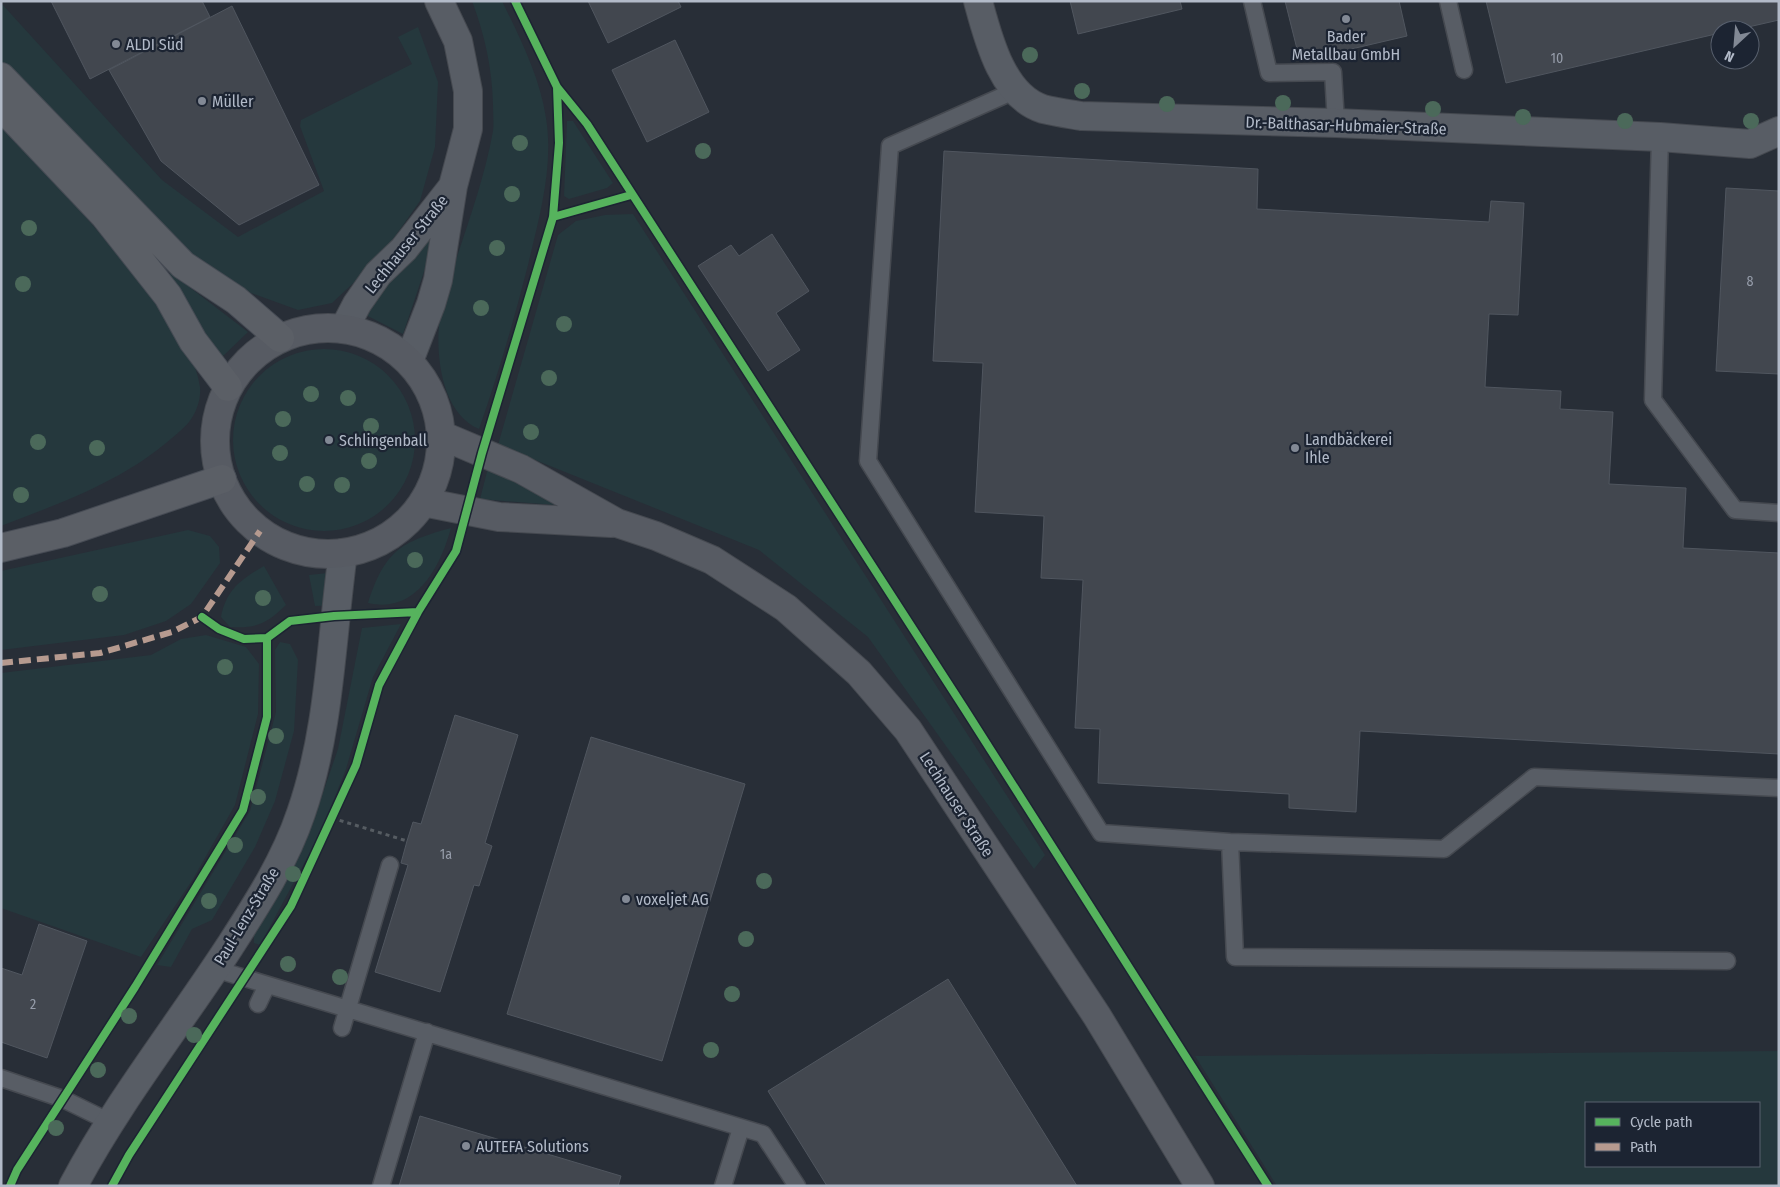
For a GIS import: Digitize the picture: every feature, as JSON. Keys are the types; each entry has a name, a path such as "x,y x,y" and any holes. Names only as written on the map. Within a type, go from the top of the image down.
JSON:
{"main road":[{"path":"1,77 183,265 236,300 280,338"},
{"path":"1,106 105,216 168,296 193,341 228,387"},
{"path":"344,329 361,333 386,344 409,361 420,373 435,403 443,436 440,466 423,502 400,529 382,540 363,548 343,553 317,554 292,548 260,531 243,515 230,498 222,479 216,455 215,431 219,408 228,387 254,355 280,338 310,330 344,329"},
{"name":"Lechhauser Straße","path":"443,436 521,468 617,523 656,536 712,560 786,608 859,673 908,730 1097,1016 1200,1186"},
{"path":"1,548 72,530 222,479"},
{"name":"Lechhauser Straße","path":"423,502 499,518 617,523"}],"street":[{"name":"Lechhauser Straße","path":"409,361 438,280 453,186 468,129 468,91 458,41 439,1"},
{"name":"Dr.-Balthasar-Hubmaier-Straße","path":"978,1 990,46 1014,91 1041,108 1081,116 1336,123 1660,137 1750,144 1779,131"},
{"name":"Lechhauser Straße","path":"344,329 357,304 378,274 404,249 453,186"},
{"name":"Paul-Lenz-Straße","path":"73,1186 110,1122 215,969 265,892 301,814 322,736 343,553"}],"lane":[{"path":"1252,1 1269,73 1333,72 1336,123"},
{"path":"1448,1 1464,70"},
{"path":"1014,91 890,146 868,461 1101,833 1230,842 1444,849 1534,776 1779,788"},
{"path":"1660,137 1653,400 1735,510 1779,513"},
{"path":"1230,842 1235,957 1727,961"},
{"path":"342,1028 390,864"},
{"path":"215,969 763,1134 797,1186"},
{"path":"258,1004 267,985"},
{"path":"380,1186 427,1032"},
{"path":"1,1078 63,1099 110,1122"},
{"path":"723,1186 741,1128"}],"path":[{"path":"331,818 407,841"},
{"path":"47,1124 62,1131"}],"green space":[{"path":"472,1 502,1 534,73 543,103 548,136 547,174 537,229 511,327 479,429 467,422 457,411 450,399 441,369 438,339 444,302 481,181 493,131 489,65 481,27"},
{"path":"1,3 162,180 238,237 324,191 300,126 301,120 412,64 398,37 418,27 438,82 435,147 420,201 379,259 332,303 298,310 251,293 184,248 1,65"},
{"path":"567,121 573,121 613,183 607,188 569,199 564,196"},
{"path":"1,126 122,259 171,325 194,365 200,387 200,398 195,413 189,422 178,433 133,467 91,490 1,526"},
{"path":"633,214 1045,855 1034,869 868,637 759,550 498,445 558,235 576,221 605,215"},
{"path":"431,230 437,233 403,334 364,314"},
{"path":"171,273 248,332 222,357 166,278"},
{"path":"333,349 359,356 375,364 394,382 408,405 415,431 415,449 408,475 400,491 382,510 375,516 350,527 333,531 315,531 289,524 273,516 248,491 240,475 235,458 233,431 240,405 248,389 273,364 289,356 306,351"},
{"path":"488,468 560,503 555,505 480,499"},
{"path":"451,528 433,572 412,595 400,602 385,605 368,603 381,571 397,551 419,538"},
{"path":"188,530 210,536 219,547 220,563 191,604 166,621 124,635 1,650 1,571"},
{"path":"264,566 286,605 261,624 247,627 230,627 221,617 227,599 236,586"},
{"path":"346,571 342,605 315,606 309,575"},
{"path":"401,624 373,677 346,769 321,832 260,945 254,943 254,932 317,810 338,749 362,628"},
{"path":"206,635 246,647 259,664 258,714 235,805 193,879 141,957 1,908 1,673 151,655 181,639"},
{"path":"280,642 290,644 298,660 294,731 275,801 255,847 212,920 192,929 171,967 157,965 250,811 276,712 275,650"},
{"path":"1779,1051 1779,1186 1277,1186 1195,1056"}],"building":[{"name":"ALDI Süd","path":"51,1 202,1 210,17 90,79"},
{"path":"588,1 678,1 681,7 608,43"},
{"path":"1070,1 1180,1 1182,9 1078,34"},
{"name":"Bader Metallbau GmbH","path":"1285,1 1399,1 1407,36 1300,61"},
{"path":"1486,1 1779,1 1779,20 1760,24 1760,20 1710,20 1710,35 1506,83"},
{"name":"Müller","path":"232,6 319,185 239,225 161,161 109,70"},
{"path":"675,40 709,112 647,142 612,70"},
{"name":"Landbäckerei Ihle","path":"944,151 1258,169 1257,209 1489,222 1491,201 1524,203 1518,315 1489,314 1485,387 1561,391 1560,409 1613,412 1609,484 1686,488 1683,548 1779,553 1779,754 1360,731 1356,812 1289,808 1289,794 1098,783 1100,729 1075,728 1083,580 1041,578 1044,516 975,512 983,363 933,361"},
{"path":"1726,188 1779,191 1779,374 1716,371"},
{"path":"772,234 809,291 776,313 800,350 768,371 698,266 731,245 739,256"},
{"path":"455,715 518,735 485,843 492,846 479,886 474,885 440,992 375,972 408,865 401,863 407,841 413,822 421,824"},
{"name":"voxeljet AG","path":"591,737 745,784 662,1061 507,1014"},
{"path":"39,924 87,941 47,1058 1,1042 1,968 22,975"},
{"path":"948,979 1077,1186 827,1186 768,1091"},
{"name":"AUTEFA Solutions","path":"420,1116 621,1176 618,1186 399,1186"}],"marked path":[{"path":"1,663 100,653 172,632 202,617 260,531"}],"cycle path":[{"path":"515,1 557,87 587,124 964,708 1268,1186"},
{"path":"202,617 219,629 244,639 267,638 290,621 334,616 418,612 456,551 482,453 553,217 559,143 557,87"},
{"path":"553,217 631,195"},
{"path":"112,1186 129,1155 291,906 356,765 379,685 418,612"},
{"path":"10,1186 17,1170 135,987 243,810 267,717 267,638"}],"place":[{"name":"Bader Metallbau GmbH","path":"1346,19"},
{"name":"ALDI Süd","path":"116,44"},
{"name":"Müller","path":"202,101"},
{"name":"Schlingenball","path":"329,440"},
{"name":"Landbäckerei Ihle","path":"1295,448"},
{"name":"voxeljet AG","path":"626,899"},
{"name":"AUTEFA Solutions","path":"466,1146"}]}
